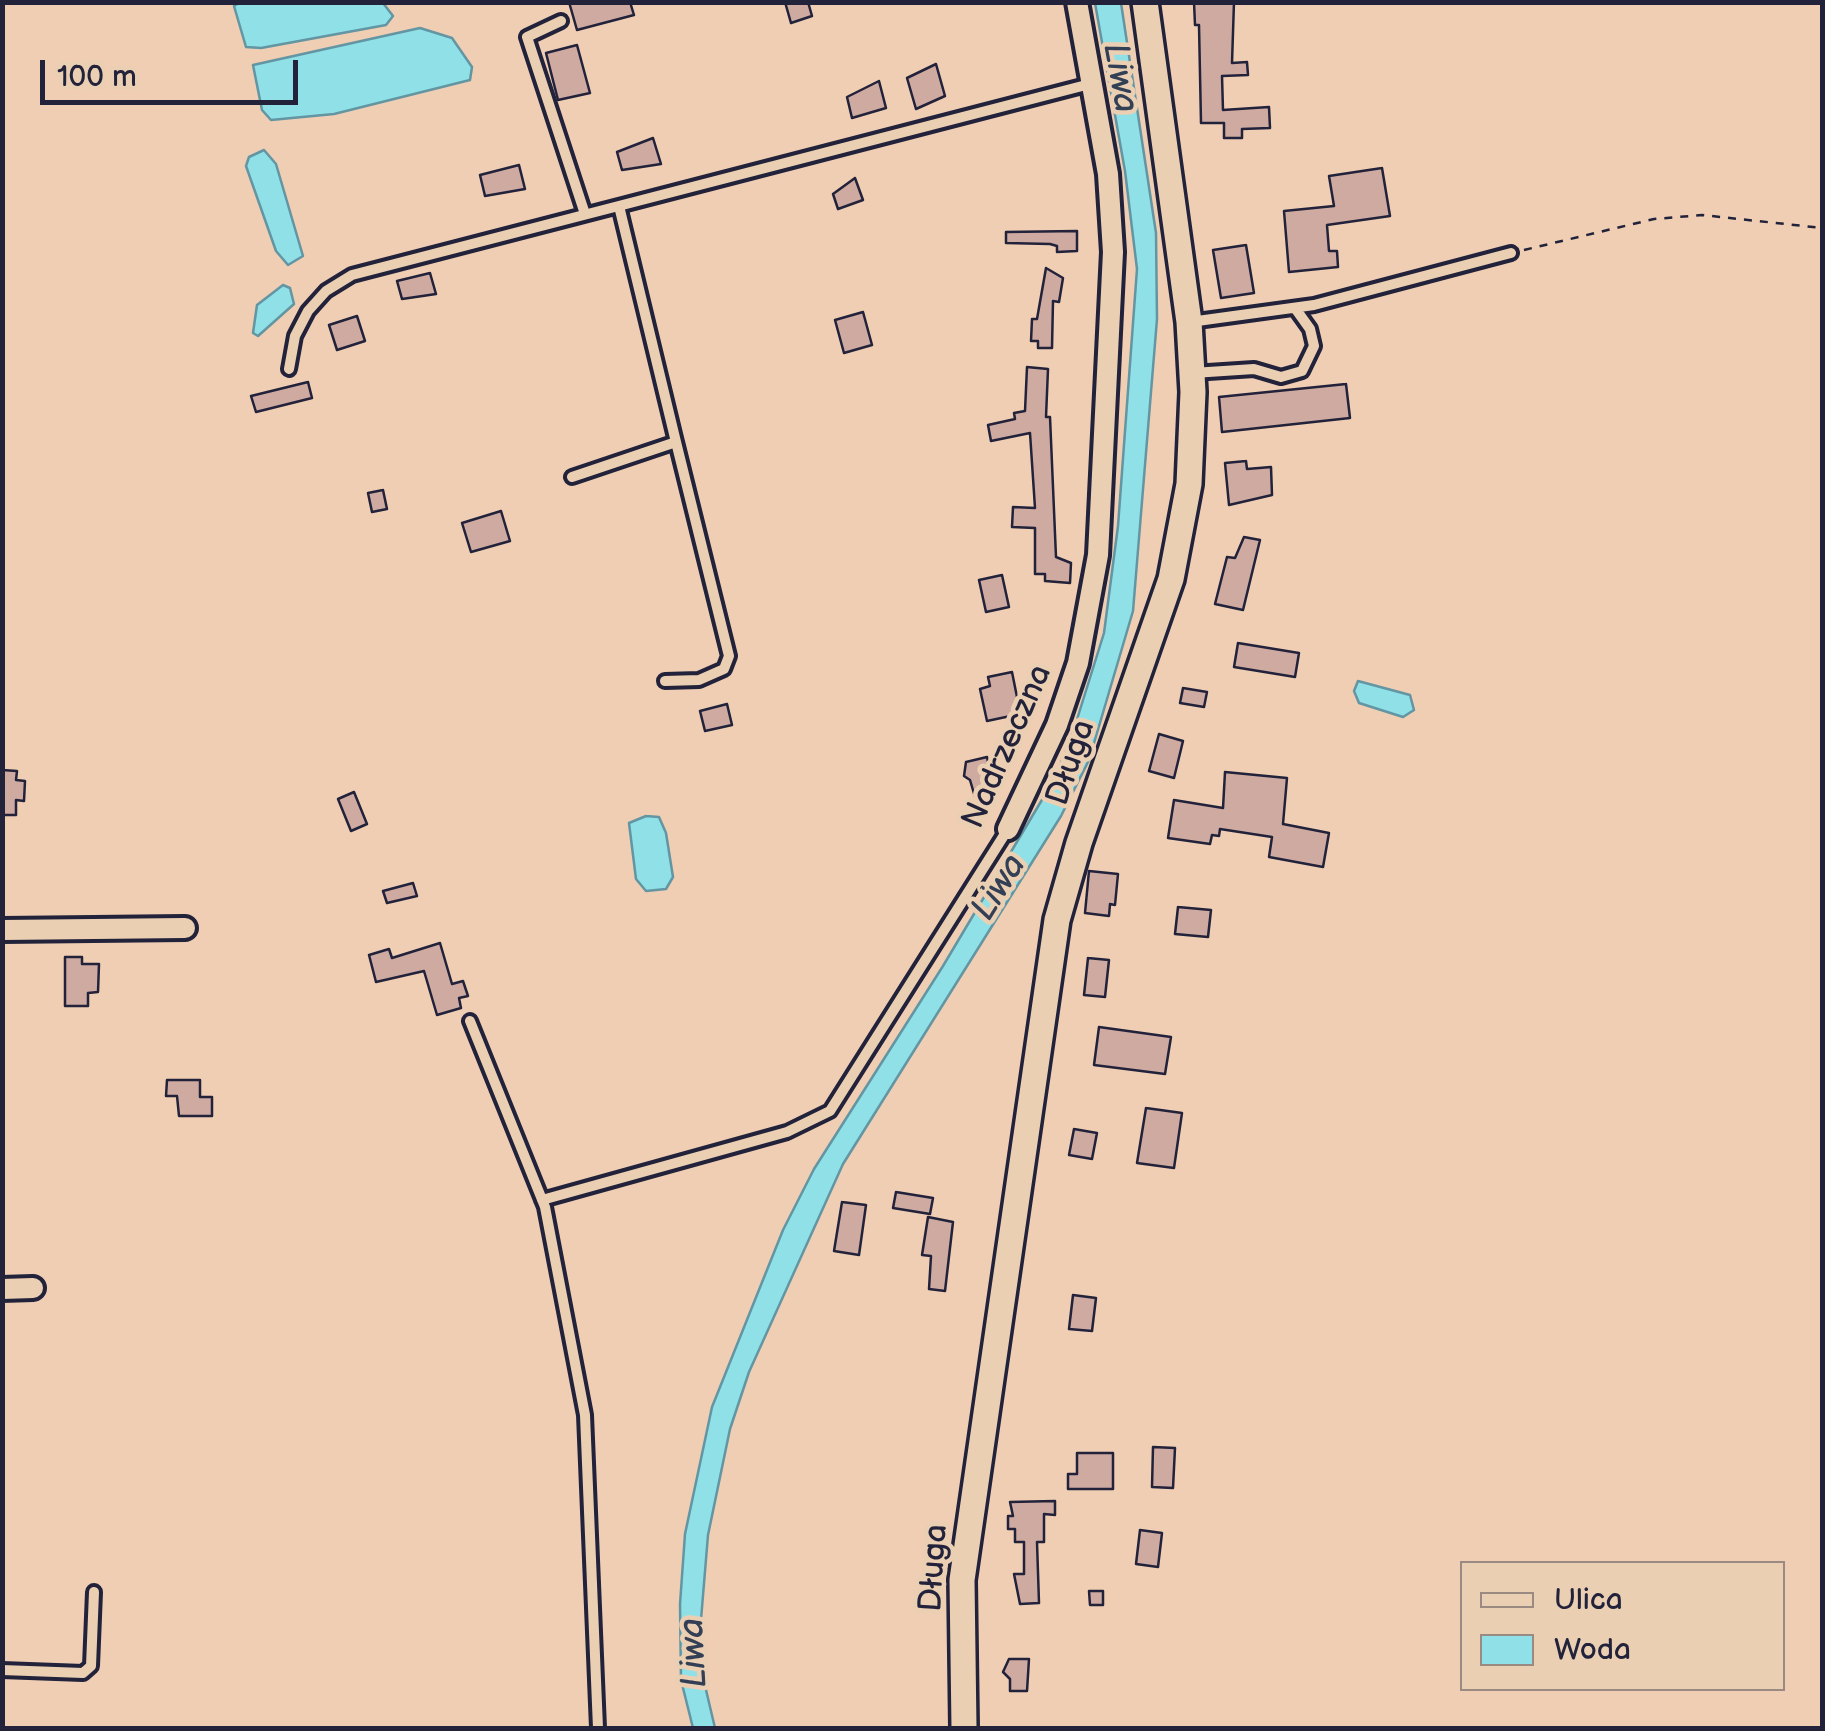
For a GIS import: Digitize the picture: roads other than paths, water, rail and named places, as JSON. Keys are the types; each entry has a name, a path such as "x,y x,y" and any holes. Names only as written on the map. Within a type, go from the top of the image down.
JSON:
{"street":[{"name":"Nadrzeczna","path":"1008,829 1057,726 1078,663 1098,556 1113,252 1108,174 1076,2"},
{"name":"Długa","path":"964,1728 962,1580 1058,920 1079,843 1171,579 1189,484 1190,322 1145,2"},
{"path":"2,930 185,928"},
{"path":"2,1288 33,1288"}],"lane":[{"path":"561,21 527,37 585,214"},
{"path":"289,369 296,336 308,312 326,292 352,276 1090,84"},
{"path":"618,206 729,656 724,669 699,680 664,681"},
{"path":"1190,322 1295,308 1511,253"},
{"path":"1192,373 1254,369 1281,377 1302,371 1314,346 1310,329 1295,308"},
{"path":"572,476 676,442"},
{"name":"Nadrzeczna","path":"542,1200 787,1132 830,1111 1008,829"},
{"path":"470,1021 542,1200 585,1415 598,1728"},
{"path":"2,1670 83,1673 91,1666 94,1592"}],"water":[{"path":"383,3 393,16 386,25 261,48 246,47 234,6"},
{"name":"Liwa","path":"1095,3 1121,3 1156,233 1157,319 1133,611 1089,760 1061,816 843,1164 749,1372 730,1429 708,1535 698,1656 715,1728 693,1728 681,1680 680,1604 685,1534 712,1407 783,1230 814,1169 943,966 1049,788 1069,745 1104,633 1118,526 1137,269 1125,171"},
{"path":"420,28 452,38 472,67 470,80 334,114 271,120 262,110 253,65"},
{"path":"264,150 276,164 303,256 288,265 276,251 246,166 249,157"},
{"path":"283,285 290,288 294,304 258,336 253,333 257,305"},
{"path":"1358,681 1410,695 1414,710 1403,717 1359,703 1354,691"},
{"path":"646,816 659,817 666,833 673,877 666,889 646,891 636,879 629,823"}]}
